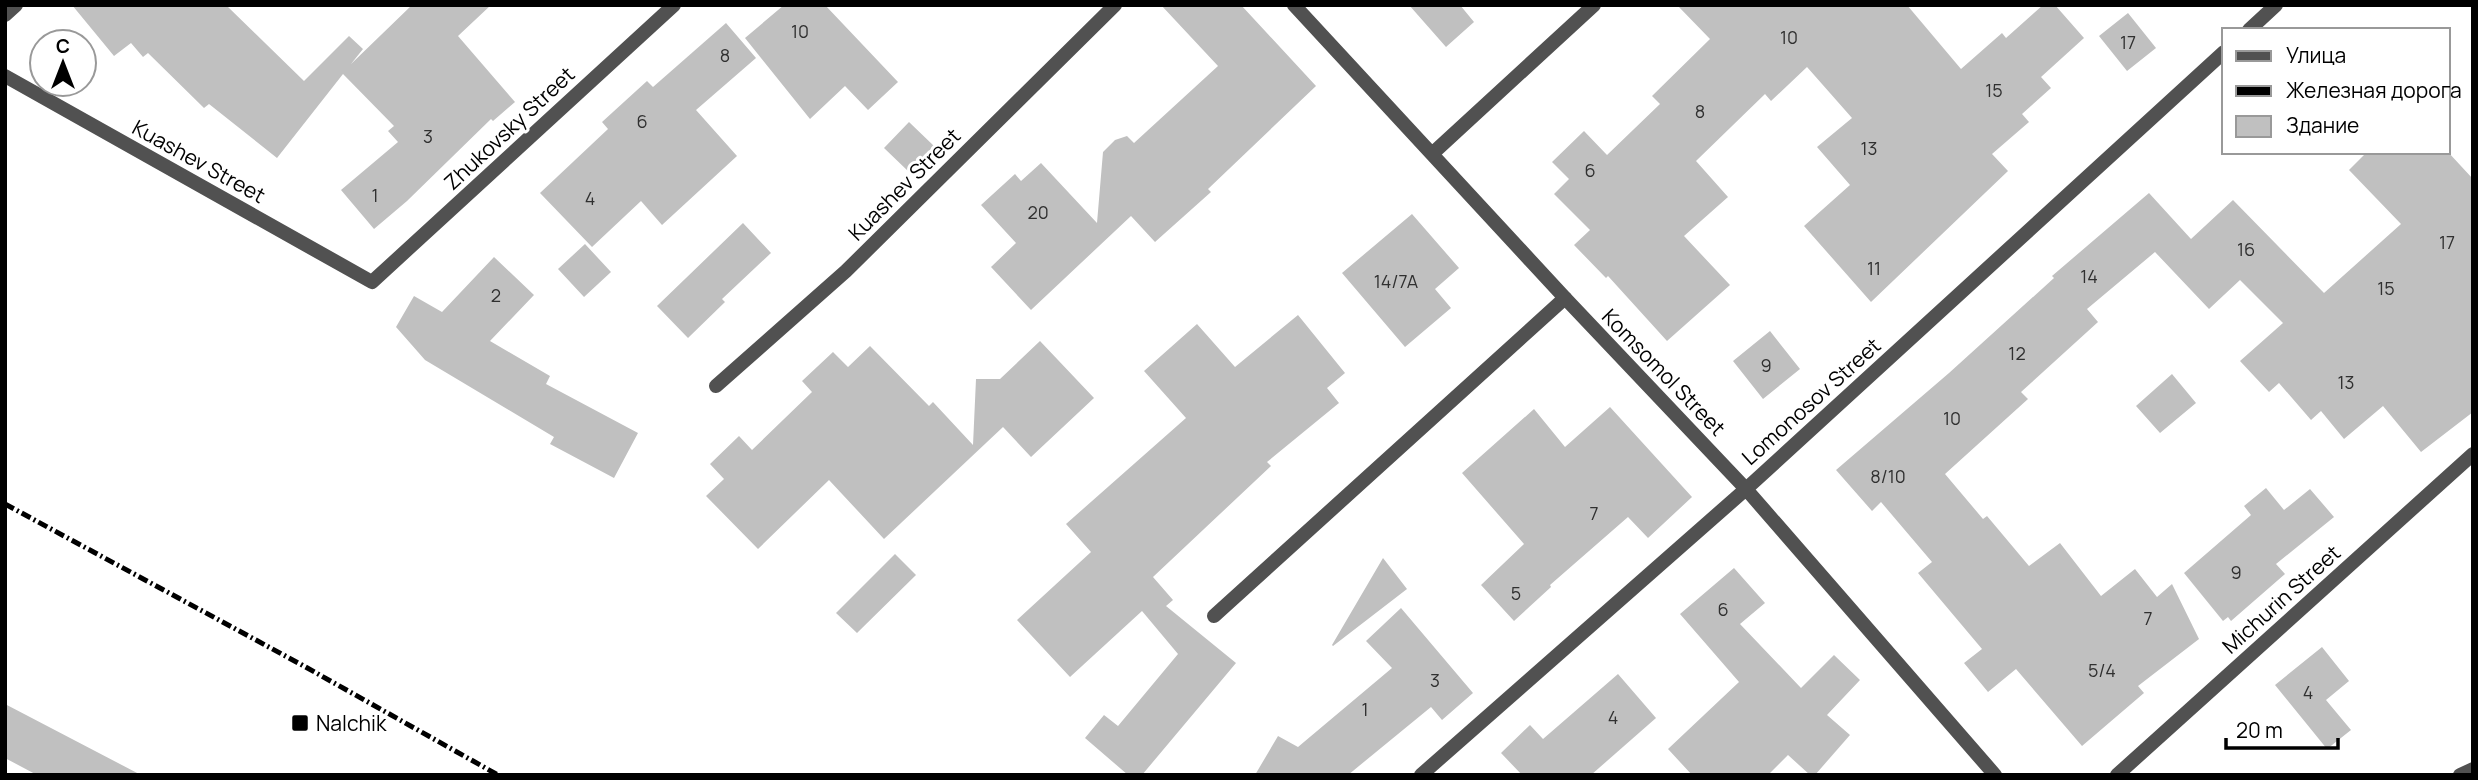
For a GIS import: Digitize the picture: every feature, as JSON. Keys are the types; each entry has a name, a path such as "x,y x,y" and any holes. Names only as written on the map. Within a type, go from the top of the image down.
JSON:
{"street":[{"path":"5,15 16,5"},
{"name":"Zhukovsky Street","path":"372,282 674,5"},
{"name":"Kuashev Street","path":"716,386 846,271 1115,5"},
{"name":"Komsomol Street","path":"1294,5 1746,489 1995,775"},
{"path":"1433,154 1594,5"},
{"path":"2251,28 2276,5"},
{"name":"Lomonosov Street","path":"1421,775 1746,489 2222,54"},
{"name":"Kuashev Street","path":"5,76 372,282"},
{"path":"1214,616 1565,298"},
{"name":"Michurin Street","path":"2117,775 2473,454"},
{"path":"2460,775 2473,769"}],"building":[{"path":"72,5 227,6 304,81 349,36 363,49 351,64 412,5 491,5 458,36 515,102 493,121 491,119 407,201 374,229 341,190 398,142 388,131 394,126 343,74 277,158 209,104 204,108 148,53 143,57 131,43 114,56 98,37 98,28 91,28"},
{"path":"784,5 825,5 898,82 868,110 845,86 810,119 745,38"},
{"path":"1161,5 1241,5 1316,86 1208,189 1211,192 1155,242 1131,216 1031,310 991,267 1016,243 981,205 1015,174 1021,181 1041,163 1097,223 1103,152 1115,140 1127,136 1134,143 1218,66"},
{"path":"1409,5 1460,5 1474,22 1446,47"},
{"path":"1677,5 1907,5 1961,69 2002,33 2006,38 2043,5 2055,5 2084,38 2041,77 2051,88 2022,114 2029,122 1992,154 2008,171 1871,302 1804,226 1850,185 1817,147 1852,118 1807,67 1771,101 1765,94 1696,161 1728,197 1684,236 1730,285 1667,341 1608,276 1606,278 1574,245 1590,230 1554,194 1569,179 1552,162 1584,131 1607,155 1660,104 1652,96 1710,39"},
{"path":"2128,13 2156,48 2127,71 2099,36"},
{"path":"726,23 756,58 696,110 737,156 662,225 641,201 592,247 540,193 608,129 602,122 647,81 653,87"},
{"path":"909,122 934,146 909,172 884,148"},
{"path":"2365,154 2450,154 2473,179 2473,412 2421,452 2383,406 2344,439 2321,411 2311,420 2279,383 2269,392 2240,361 2283,323 2240,280 2209,309 2155,252 2087,309 2098,322 2021,392 2028,399 1945,474 1983,519 1987,516 2029,566 2060,543 2101,596 2135,569 2157,597 2172,584 2199,639 2138,686 2144,693 2082,746 2016,669 1988,692 1964,663 1982,649 1918,573 1932,562 1881,502 1872,511 1836,470 1949,373 2054,278 2052,276 2149,193 2191,239 2233,200 2324,293 2401,224 2349,170"},
{"path":"1412,214 1459,268 1435,289 1451,308 1405,347 1342,273"},
{"path":"743,223 771,253 722,299 725,302 688,338 657,306"},
{"path":"585,244 611,272 584,297 558,269"},
{"path":"494,257 534,295 490,341 550,376 546,384 638,433 614,478 550,444 554,437 425,360 396,327 414,296 442,312"},
{"path":"1298,315 1345,373 1327,388 1339,403 1267,462 1271,466 1153,577 1173,600 1166,606 1236,663 1142,775 1128,775 1085,738 1104,715 1118,726 1178,654 1142,611 1070,677 1017,620 1091,552 1066,524 1186,418 1144,371 1197,324 1235,367"},
{"path":"1770,331 1800,369 1763,399 1733,361"},
{"path":"1040,341 1094,398 1031,457 1003,427 884,539 829,480 758,549 706,496 724,479 710,464 739,436 752,450 812,392 802,381 833,352 848,367 870,346 929,406 933,402 973,445 976,379 1000,379"},
{"path":"2172,374 2196,403 2160,433 2136,406"},
{"path":"1610,407 1692,497 1648,538 1628,517 1550,585 1551,587 1514,621 1481,585 1524,544 1462,473 1534,409 1565,447"},
{"path":"2266,488 2284,510 2310,489 2334,517 2276,564 2285,574 2231,621 2228,617 2223,621 2184,573 2251,515 2244,506"},
{"path":"895,554 916,575 857,633 836,613"},
{"path":"1383,558 1407,589 1333,646 1332,645"},
{"path":"1734,568 1765,603 1740,624 1801,688 1834,655 1860,680 1827,715 1850,735 1815,775 1810,775 1788,755 1768,775 1692,775 1668,749 1739,682 1680,614"},
{"path":"1401,608 1473,693 1442,720 1431,707 1348,775 1255,775 1278,736 1298,747 1392,668 1366,641"},
{"path":"2322,647 2349,681 2326,700 2351,730 2327,749 2275,685"},
{"path":"1618,674 1656,718 1591,775 1522,775 1501,753 1530,725 1543,739"},
{"path":"5,704 141,775 37,775 5,758"}],"railway":[{"path":"5,504 498,775"}],"place":[{"name":"Nalchik","path":"300,723"}]}
